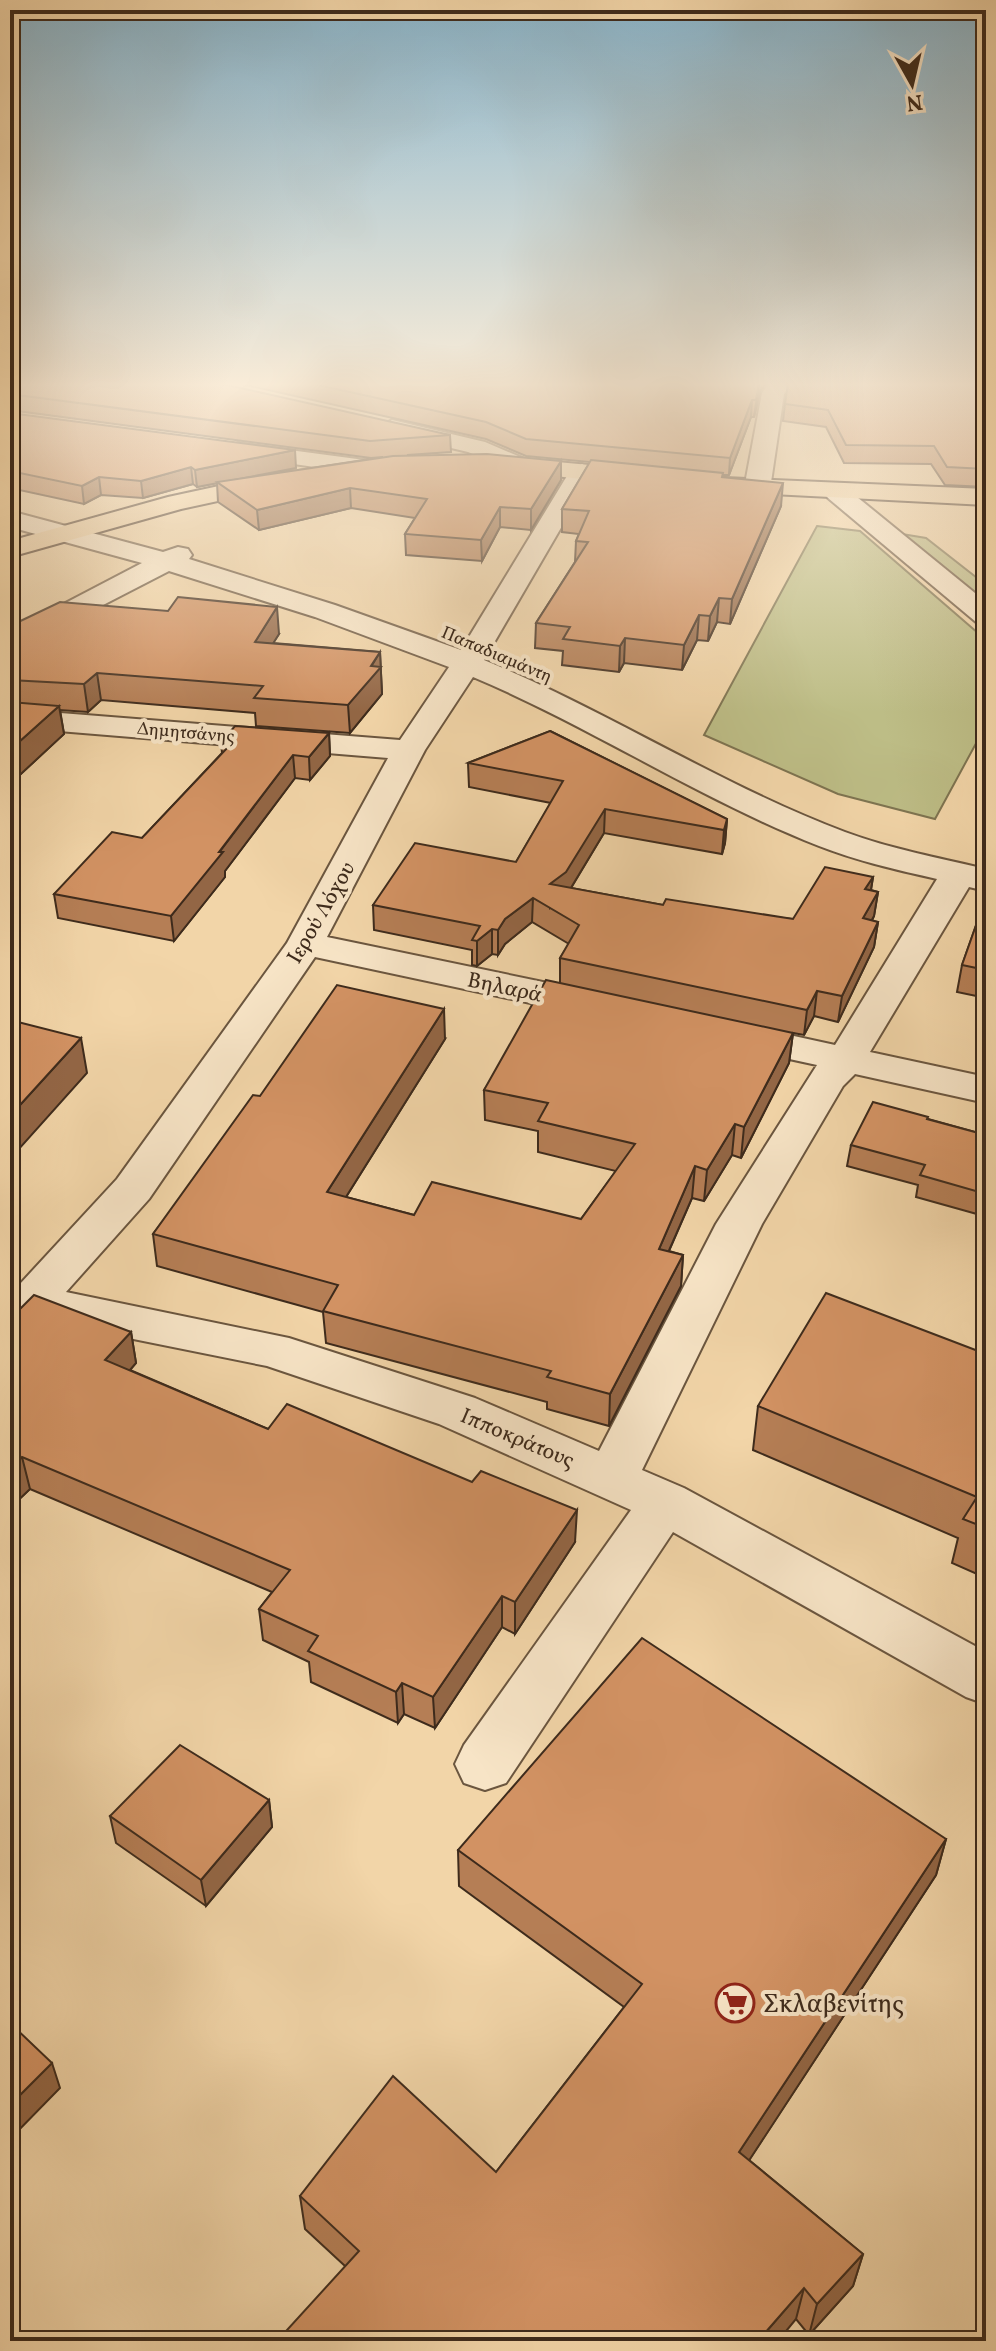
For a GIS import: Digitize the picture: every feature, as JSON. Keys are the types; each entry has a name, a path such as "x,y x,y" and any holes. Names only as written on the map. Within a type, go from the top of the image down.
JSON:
{"main road":[{"path":"10,549 96,523 228,493"},
{"path":"831,493 986,497"}],"street":[{"name":"Ιερού Λόχου","path":"16,1307 133,1189 305,944 409,750 474,654 569,493"},
{"path":"837,493 986,616"},
{"name":"Παπαδιαμάντη","path":"10,501 96,523 343,618 474,654 557,702 725,789 834,840 887,857 972,876"},
{"name":"Παπαδιαμάντη","path":"10,519 176,556"},
{"path":"10,644 176,556"},
{"name":"Δημητσάνης","path":"10,718 409,750"},
{"path":"612,1477 739,1224 826,1080 846,1059 972,876"},
{"name":"Βηλαρά","path":"305,944 629,1013"},
{"path":"691,1026 986,1090"},
{"name":"Ιπποκράτους","path":"16,1307 272,1350 457,1411 665,1502 986,1680"},
{"path":"485,1764 665,1502"}],"green space":[{"path":"817,526 860,531 986,640 986,725 935,819 838,794 704,735"},
{"path":"902,534 926,538 986,585 986,602"}],"building":[{"path":"232,493 330,493 257,510"},
{"path":"383,493 541,493 531,509 500,507 481,540 405,534 427,499"},
{"path":"572,493 779,493 732,599 719,598 710,616 699,615 684,645 625,638 620,646 563,639 570,627 536,623 588,542 576,541 589,511 562,509"},
{"path":"980,493 986,493 986,510 979,506"},
{"path":"178,597 277,607 255,642 380,652 371,666 381,667 348,705 254,698 263,686 97,673 84,684 10,680 10,626 60,602 168,611"},
{"path":"10,702 59,706 10,750"},
{"path":"235,726 329,733 309,757 293,755 219,852 223,852 171,916 54,894 112,832 142,838 230,745 221,742"},
{"path":"550,731 727,819 724,830 605,809 566,872 550,884 663,905 666,899 793,919 825,867 873,877 865,889 878,892 863,918 878,922 842,996 817,991 807,1010 560,958 579,925 533,898 505,919 498,930 492,929 477,941 472,940 480,926 373,905 415,843 516,862 563,781 468,763"},
{"path":"986,897 986,970 962,965"},
{"path":"546,980 793,1033 744,1127 735,1124 707,1170 695,1166 659,1249 683,1255 610,1394 547,1377 551,1371 323,1311 338,1285 153,1234 253,1095 260,1096 337,985 444,1009 327,1192 414,1215 432,1182 581,1219 635,1144 538,1121 548,1103 484,1090"},
{"path":"10,1020 81,1038 10,1116"},
{"path":"873,1102 986,1135 986,1194 920,1175 925,1165 851,1145"},
{"path":"826,1293 986,1354 986,1528 963,1519 977,1497 758,1406"},
{"path":"34,1295 131,1332 105,1360 268,1429 287,1404 472,1482 481,1471 577,1510 515,1602 502,1596 433,1697 402,1683 396,1692 308,1651 318,1636 259,1609 290,1570 22,1457 10,1469 10,1319"},
{"path":"642,1638 946,1839 739,2152 863,2254 817,2304 804,2288 758,2341 277,2341 359,2251 300,2196 393,2076 496,2172 642,1984 458,1850"},
{"path":"180,1745 269,1800 201,1880 110,1816"},
{"path":"10,2023 52,2063 10,2105"}],"place":[{"name":"Σκλαβενίτης","path":"735,2003"}]}
